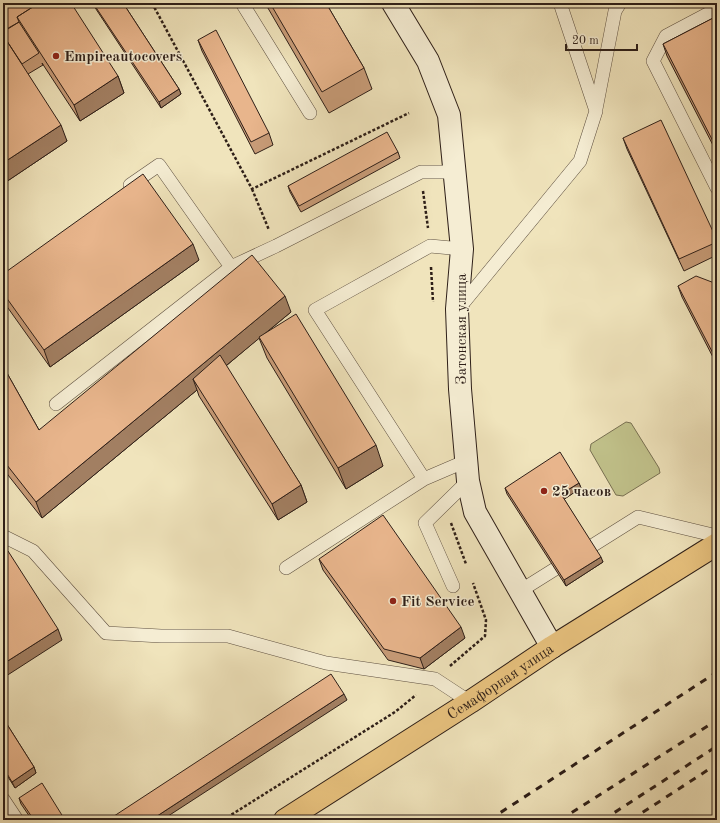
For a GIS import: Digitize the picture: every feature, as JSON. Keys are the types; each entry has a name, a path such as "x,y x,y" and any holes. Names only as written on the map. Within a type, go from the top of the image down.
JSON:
{"highway":[{"name":"Семафорная улица","path":"285,820 470,702 552,647 717,544"}],"main road":[{"name":"Затонская улица","path":"394,3 428,61 449,115 456,172 462,250 458,309 460,388 467,471 475,512 552,647"}],"lane":[{"path":"242,3 310,113"},
{"path":"560,3 596,111"},
{"path":"458,309 580,161 596,111 616,11 620,3"},
{"path":"717,9 666,36 653,61 717,188"},
{"path":"120,192 159,165 231,267"},
{"path":"56,404 231,267 276,246 421,172 456,172"},
{"path":"424,478 316,310 430,246 462,250"},
{"path":"286,568 424,478 467,471"},
{"path":"453,586 426,524 444,503 467,471"},
{"path":"520,590 638,517 717,536"},
{"path":"3,536 34,551 106,633 161,636 228,636 326,663 435,679 470,702"},
{"path":"3,799 17,820"}],"path":[{"path":"152,3 252,190 276,246"},
{"path":"252,190 409,113"},
{"path":"421,172 430,246 433,308"},
{"path":"444,503 468,569"},
{"path":"223,820 395,712 485,636 486,620 470,576"}],"green space":[{"path":"626,422 631,423 659,468 660,473 623,496 616,495 590,450 591,444"}],"building":[{"path":"3,3 39,3 17,17 19,22 3,31"},
{"path":"39,3 71,3 118,76 74,105 17,17"},
{"path":"93,3 123,3 179,89 159,102"},
{"path":"270,3 326,3 364,68 322,92"},
{"path":"717,16 717,149 663,44"},
{"path":"19,22 39,53 22,64 3,35 3,32"},
{"path":"216,30 269,133 251,142 198,40"},
{"path":"3,35 61,125 3,163"},
{"path":"661,120 717,240 717,242 679,259 623,138"},
{"path":"387,132 398,152 299,206 288,186"},
{"path":"143,174 193,244 44,350 3,293 3,274"},
{"path":"252,255 285,296 36,502 3,460 3,366 39,430"},
{"path":"696,276 717,284 717,361 678,286"},
{"path":"296,314 376,445 338,468 259,337"},
{"path":"220,355 301,485 272,504 193,379"},
{"path":"560,452 579,483 561,494 601,557 564,580 505,488"},
{"name":"Fit Service","path":"383,515 461,627 420,658 384,649 319,559"},
{"path":"8,551 58,629 3,664 3,554"},
{"path":"331,674 344,694 151,820 108,820"},
{"path":"3,718 34,767 12,782 3,767"},
{"path":"42,783 65,820 34,820 19,798"}],"railway":[{"path":"489,820 717,672"},
{"path":"560,820 717,720"},
{"path":"603,820 717,746"},
{"path":"631,820 717,764"}],"place":[{"name":"Empireautocovers","path":"56,56"},
{"name":"25 часов","path":"544,491"},
{"name":"Fit Service","path":"393,601"}]}
